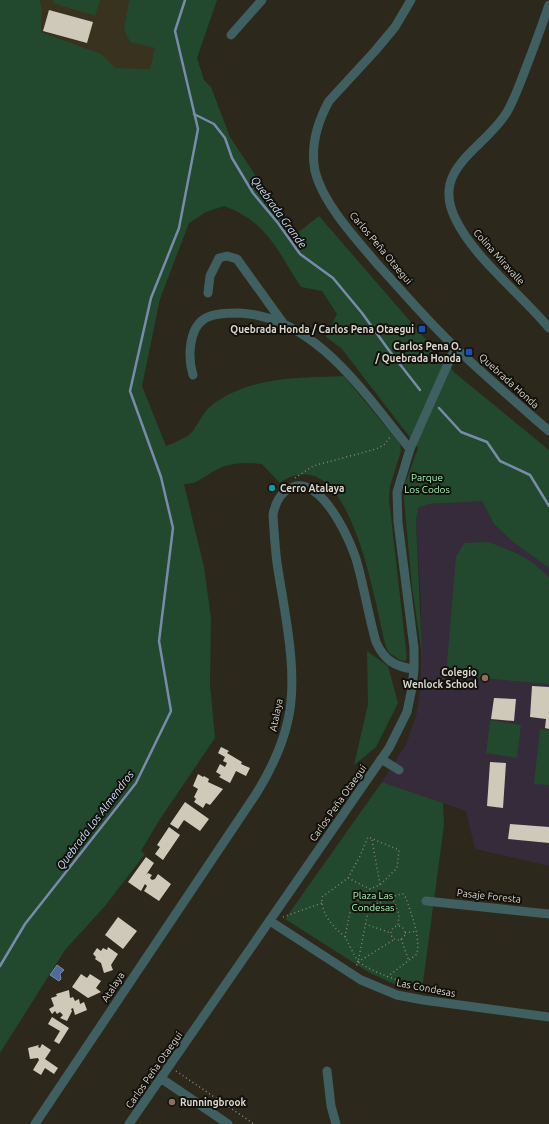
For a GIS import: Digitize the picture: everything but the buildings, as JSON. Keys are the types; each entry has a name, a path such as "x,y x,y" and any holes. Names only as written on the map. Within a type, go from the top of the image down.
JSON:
{"street":[{"path":"231,35 262,0"},
{"name":"Carlos Peña Otaegui","path":"130,1124 381,759 396,736 407,712 414,669 413,643 398,522 397,492 410,449 455,348 362,246 338,214 319,183 313,156 317,127 329,101 376,51 395,27 411,0"},
{"name":"Colina Miravalle","path":"548,325 468,241 455,220 449,201 449,184 456,168 507,113 516,94 549,5"},
{"path":"208,292 210,276 219,258 227,256 237,259 283,323"},
{"path":"193,375 190,360 192,340 195,329 201,321 209,316 249,314 283,323 320,346 341,366 410,449"},
{"name":"Quebrada Honda","path":"455,348 549,431"},
{"name":"Atalaya","path":"35,1124 256,794 280,751 289,719 292,698 291,669 273,515 274,506 286,491 293,487 302,485 312,489 322,496 350,542 358,566 376,642 381,653 394,664 414,669"},
{"path":"381,759 399,770"},
{"name":"Pasaje Foresta","path":"426,900 549,914"},
{"name":"Las Condesas","path":"270,921 353,975 378,988 404,996 549,1017"},
{"path":"327,1071 331,1106 336,1124"},
{"path":"162,1078 228,1124"}],"path":[{"path":"294,479 313,466 376,449 384,445 395,431"},
{"path":"345,937 351,907 370,889 380,885 397,868 399,850 368,837 348,878 322,897 322,903 330,923 345,937 358,962 387,977 413,984"},
{"path":"372,839 380,885"},
{"path":"348,878 370,889 378,905"},
{"path":"353,975 358,962 368,912 392,897 403,894 406,898 417,931 417,954 387,977"},
{"path":"392,897 399,914 398,926"},
{"path":"270,921 292,915 322,903"},
{"path":"365,924 391,933 395,939"},
{"path":"391,933 393,928 398,926"},
{"path":"398,926 402,927 405,933"},
{"path":"405,933 417,931"},
{"path":"405,933 402,939 409,961"},
{"path":"358,962 395,939 402,939"},
{"path":"170,1067 254,1124"}],"shaded area":[{"path":"40,0 174,0 152,115 102,54 41,32 42,10"},
{"name":"Colegio Wenlock School","path":"482,501 494,524 549,568 549,866 475,849 466,811 382,782 406,744 416,716 421,686 421,605 416,521 418,508 428,504"}],"green space":[{"name":"Parque Los Codos","path":"0,0 40,0 42,10 41,32 102,54 115,68 150,69 155,48 130,42 124,29 129,0 217,0 197,58 204,80 211,87 230,137 295,235 319,216 455,373 549,450 549,568 512,541 494,524 482,501 428,504 418,508 416,521 422,655 412,587 403,489 418,448 342,349 326,337 337,314 322,291 301,287 278,250 261,229 251,220 224,206 206,212 189,223 160,299 142,386 166,446 190,434 204,413 213,404 243,388 276,380 344,376 400,444 401,451 390,486 389,499 407,658 405,661 402,661 389,653 386,647 375,598 356,532 342,503 325,482 304,474 280,483 262,464 245,463 223,467 213,471 198,481 184,484 204,567 211,618 210,684 215,738 160,819 141,851 145,854 105,906 65,950 0,1053"},
{"path":"54,0 100,0 95,16 53,3"},
{"path":"488,542 529,560 549,578 549,684 446,675 456,556 464,543"},
{"path":"367,651 388,666 398,703 376,747 354,765 368,704"},
{"path":"490,720 521,725 517,758 486,753"},
{"path":"540,729 549,730 549,785 534,784"},
{"name":"Plaza Las Condesas","path":"382,782 443,803 444,825 422,990 394,984 370,973 285,919"}],"water":[{"path":"57,965 64,970 60,974 61,979 59,981 50,975"}],"waterway":[{"name":"Quebrada Los Almendros","path":"0,966 25,924 136,783 171,711 159,641 173,528 161,477 130,391 151,298 179,228 198,129 175,31 185,0"},
{"name":"Quebrada Grande","path":"194,114 214,124 225,138 232,158 253,193 278,223 300,254 333,278 362,313 420,390"},
{"name":"Quebrada Grande","path":"439,408 461,432 487,442 500,461 530,475 549,506"}],"place":[{"name":"Quebrada Honda / Carlos Pena Otaegui","path":"422,329"},
{"name":"Carlos Pena O. / Quebrada Honda","path":"469,352"},
{"name":"Cerro Atalaya","path":"272,488"},
{"name":"Colegio Wenlock School","path":"485,678"},
{"name":"Runningbrook","path":"172,1102"}]}
